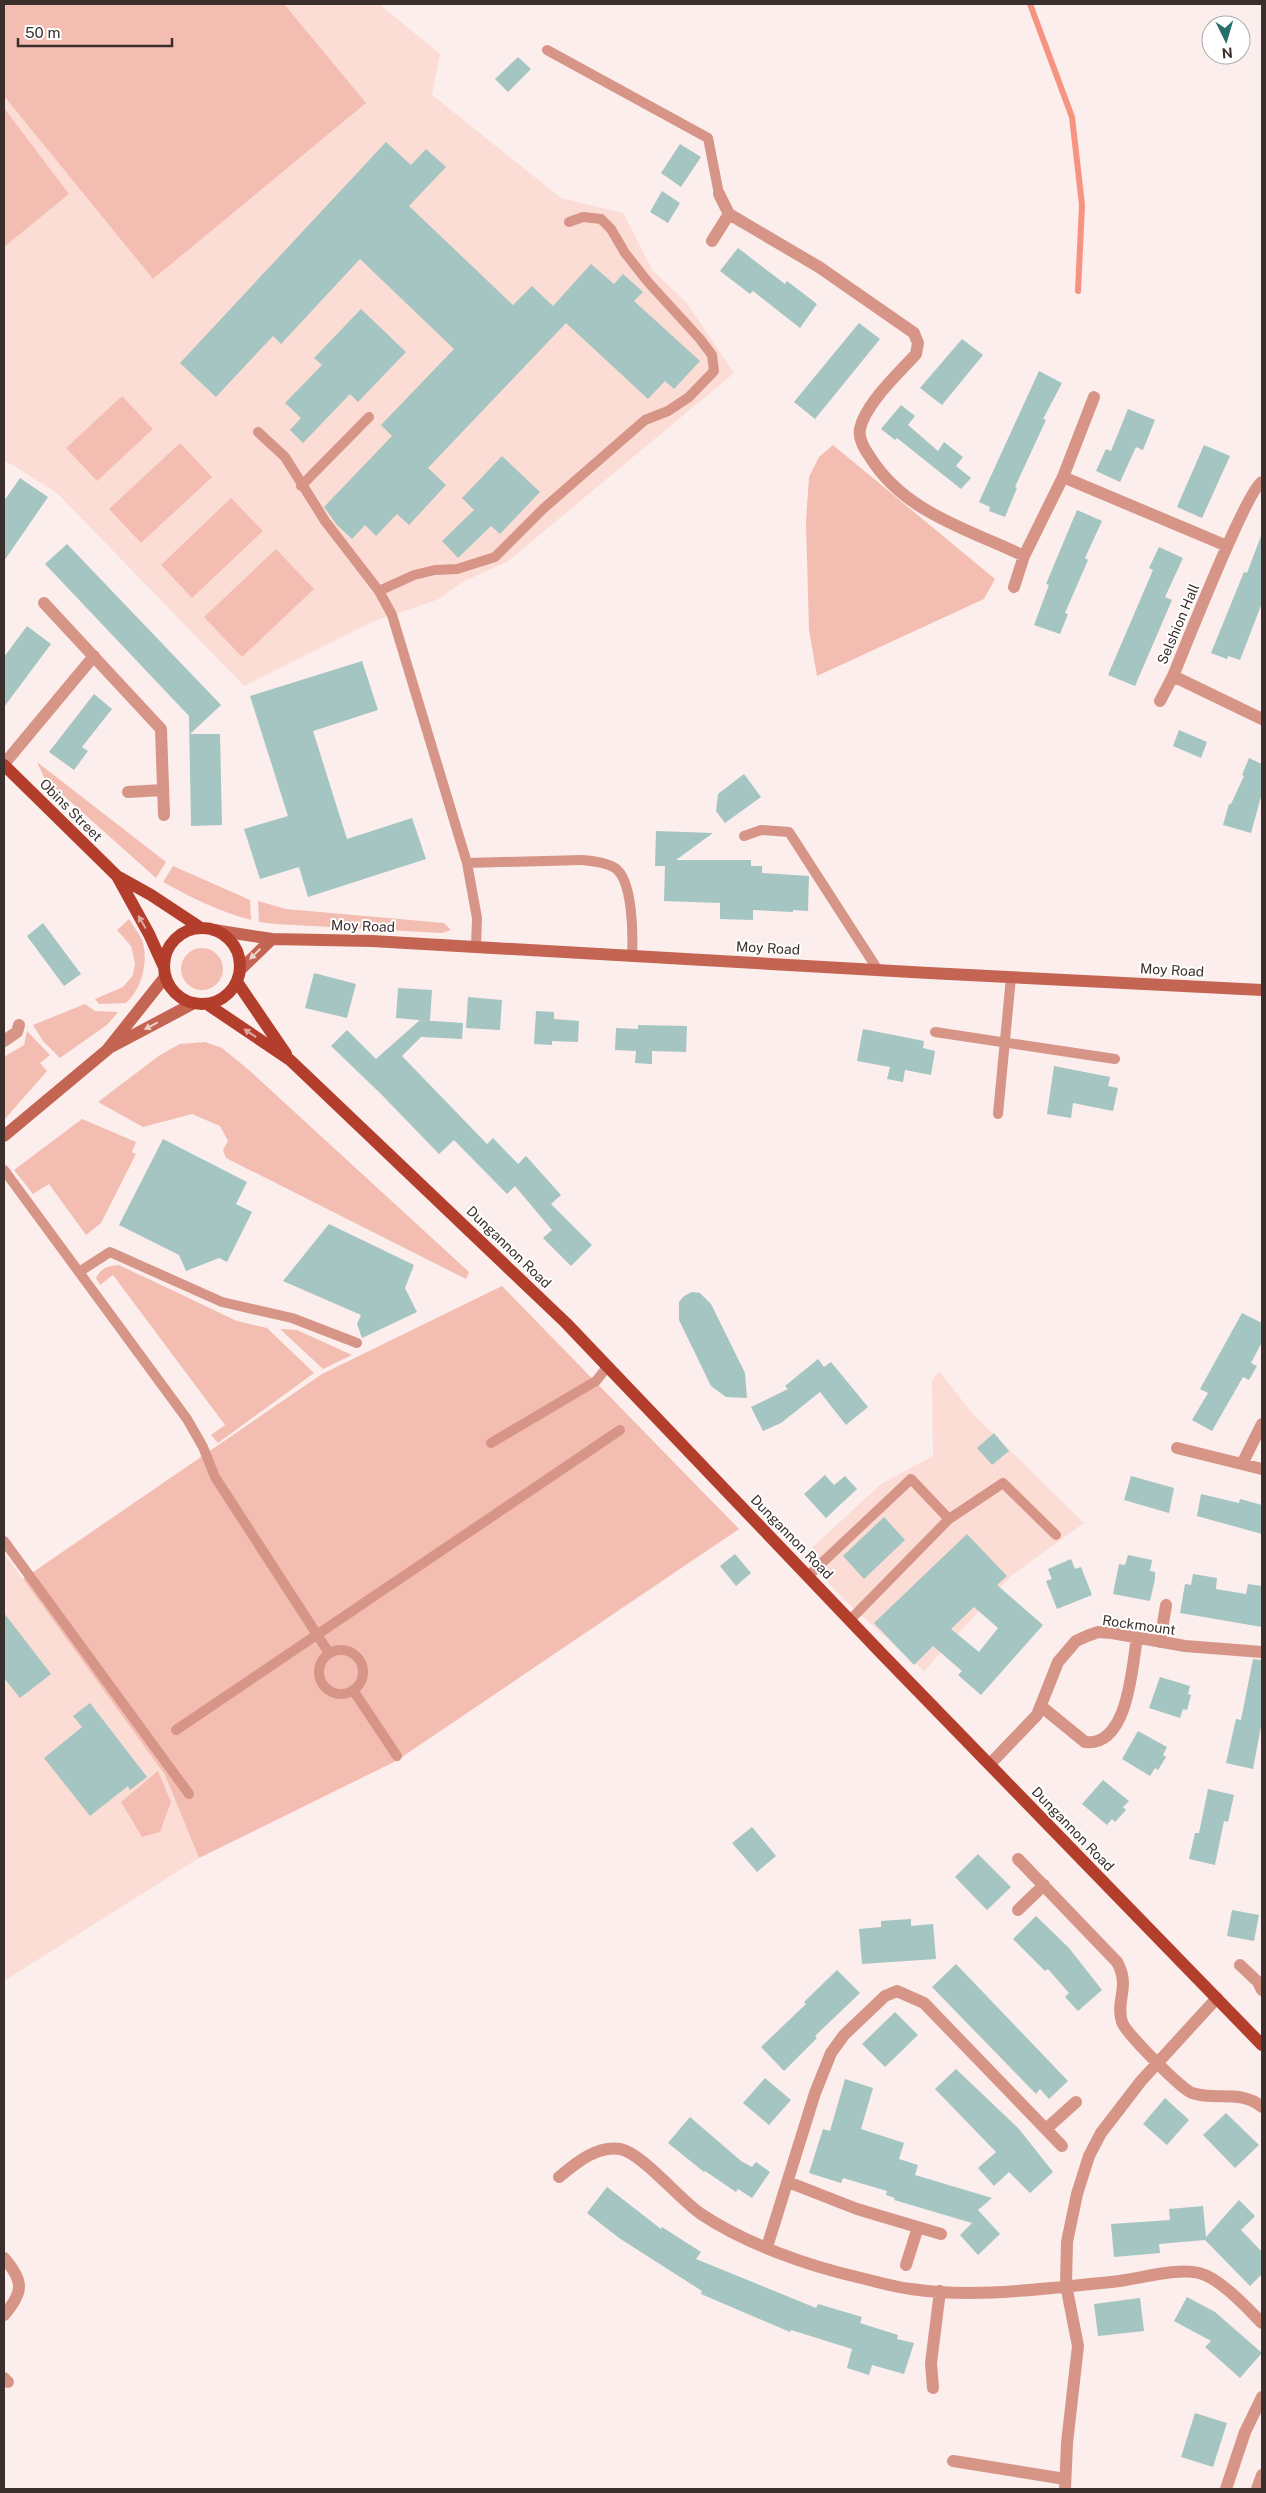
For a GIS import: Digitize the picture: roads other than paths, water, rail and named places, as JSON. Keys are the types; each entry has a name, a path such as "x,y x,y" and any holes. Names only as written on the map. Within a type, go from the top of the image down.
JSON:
{"main road":[{"name":"Obins Street","path":"4,764 117,876 208,929"},
{"name":"Obins Street","path":"117,876 149,934 164,971"},
{"name":"Moy Road","path":"208,929 272,940 372,941 1011,978 1262,990"},
{"path":"107,1050 164,971 170,945 178,936 189,930 208,929 225,936 234,946 239,957 238,976"},
{"path":"4,1136 107,1050 201,1004 220,1000 230,992 238,976 272,940"},
{"path":"164,971 176,994 201,1004"},
{"name":"Dungannon Road","path":"238,976 290,1060"},
{"name":"Dungannon Road","path":"201,1004 290,1060 524,1282 608,1366 850,1620 1262,2045"}],"street":[{"path":"719,194 729,214 819,267 914,333 918,343 916,354 868,410 859,430 863,445 874,464 910,501 925,512 1024,556"},
{"path":"712,241 729,214"},
{"path":"1014,587 1024,556 1063,477 1094,397"},
{"path":"1063,477 1227,546"},
{"name":"Selshion Hall","path":"1262,482 1253,492 1227,546 1173,676 1262,719"},
{"path":"44,604 161,729 164,815"},
{"path":"4,764 94,656"},
{"path":"1160,701 1173,676"},
{"path":"128,792 162,790"},
{"path":"4,1041 17,1032 19,1025"},
{"path":"1242,1464 1262,1424"},
{"path":"1177,1448 1262,1469"},
{"path":"1160,1642 1166,1605"},
{"name":"Rockmount","path":"990,1764 1037,1715 1042,1707 1058,1662 1076,1641 1098,1632 1185,1646 1262,1652"},
{"path":"1042,1707 1085,1742 1100,1742 1115,1729 1123,1710 1137,1638"},
{"path":"1018,1859 1117,1962 1124,1974 1122,2022 1135,2040 1169,2075 1189,2092 1199,2095 1243,2097 1262,2107"},
{"path":"1018,1910 1044,1886"},
{"path":"1240,1965 1261,1984"},
{"path":"767,2247 815,2093 831,2053 844,2035 886,1996 897,1991 924,2004 1062,2146"},
{"path":"953,2461 1065,2484 1078,2346 1066,2285 1067,2242 1077,2194 1089,2156 1101,2133 1158,2062 1217,1998"},
{"path":"1046,2129 1076,2102"},
{"path":"559,2177 584,2157 610,2148 623,2149 642,2162 698,2212 726,2230 830,2271 911,2289 975,2293 1124,2281 1180,2272 1199,2273 1214,2280 1262,2323"},
{"path":"788,2182 857,2209 941,2234"},
{"path":"906,2265 918,2228"},
{"path":"4,2258 16,2271 20,2287 15,2301 4,2315"},
{"path":"933,2388 931,2363 940,2291"},
{"path":"1226,2489 1245,2432 1262,2398"},
{"path":"1257,2489 1262,2475"}],"lane":[{"path":"547,50 708,138 719,194"},
{"path":"379,591 414,575 435,570 457,569 495,557 544,508 645,420 668,411 689,397 714,371 712,356 700,339 642,275 625,253 611,229 601,219 583,217 569,222"},
{"path":"301,486 370,417"},
{"path":"258,432 285,458 324,521 379,591 392,615 467,864 476,918 476,947"},
{"path":"744,836 761,830 789,832 878,970"},
{"path":"467,864 581,860 600,862 616,869 626,884 633,934 632,955"},
{"path":"998,1114 1011,978"},
{"path":"935,1032 1004,1044 1114,1059"},
{"path":"4,1170 187,1419 203,1447 215,1477 329,1653"},
{"path":"79,1272 110,1252 222,1302 292,1318 357,1343"},
{"path":"491,1443 596,1380 608,1366"},
{"path":"176,1730 620,1430"},
{"path":"808,1576 911,1479 950,1519"},
{"path":"850,1620 950,1519 1003,1483 1056,1535"},
{"path":"4,1541 189,1794"},
{"path":"336,1650 349,1651 360,1660 362,1680 353,1690 338,1693 325,1686 319,1673 320,1665 329,1653 336,1650"},
{"path":"353,1690 397,1756"}],"waterway":[{"path":"1030,4 1072,117 1082,205 1078,291"}]}
